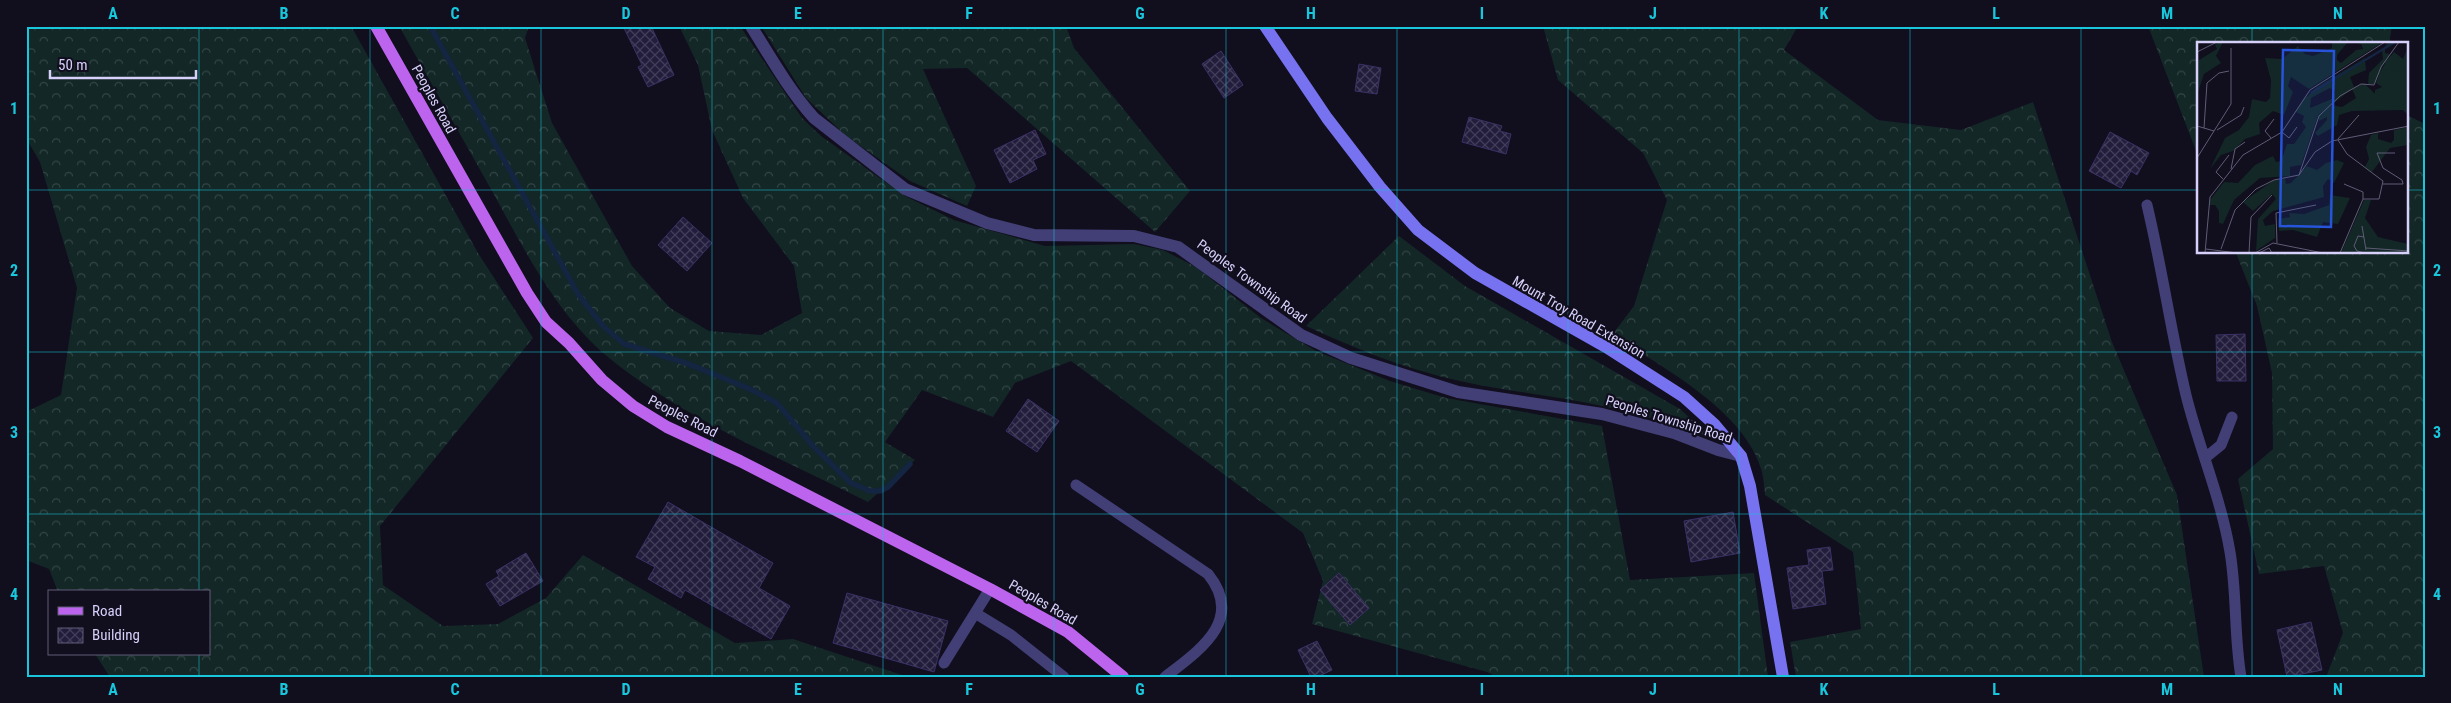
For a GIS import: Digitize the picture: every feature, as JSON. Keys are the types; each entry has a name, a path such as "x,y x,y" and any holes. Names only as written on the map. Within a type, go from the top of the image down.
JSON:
{"main road":[{"name":"Peoples Road","path":"376,26 527,293 546,322 569,343 602,380 633,406 667,427 740,461 990,589 1068,632 1123,677"}],"street":[{"name":"Peoples Township Road","path":"751,26 780,73 814,118 905,189 941,206 987,223 1034,234 1134,236 1178,247 1301,334 1351,358 1458,392 1611,416 1742,456"},
{"name":"Mount Troy Road Extension","path":"1265,26 1328,118 1380,187 1418,230 1475,273 1606,347 1684,398 1714,424 1742,456 1750,486 1783,677"}],"lane":[{"path":"2147,205 2163,272 2186,394 2216,489 2230,553 2237,655 2241,677"},
{"path":"2205,458 2221,445 2232,417"},
{"path":"1076,485 1208,574 1215,583 1222,606 1222,617 1218,626 1201,647 1166,677"},
{"path":"944,664 990,589"},
{"path":"975,613 1011,636 1064,677"}],"green space":[{"path":"26,26 351,26 478,253 533,338 380,526 383,585 443,626 498,624 546,598 583,555 735,643 793,639 908,677 110,677 96,656 210,656 210,590 57,590 49,569 26,560 26,412 61,395 77,288 40,162 26,138"},
{"path":"399,26 529,26 525,38 552,123 632,266 670,308 709,331 761,335 802,313 794,266 743,198 712,130 698,65 679,26 740,26 802,118 821,136 905,196 954,220 1045,246 1134,244 1163,250 1196,267 1261,318 1316,351 1390,381 1446,398 1602,426 1630,580 1754,573 1768,677 1497,677 1487,672 1312,624 1323,581 1303,533 1071,361 1015,383 993,417 922,390 885,442 915,460 868,502 700,418 637,379 589,340 572,321 542,280"},
{"path":"761,26 1066,26 1074,48 1190,191 1155,232 967,68 923,69 976,186 967,206 910,181 845,135 806,98"},
{"path":"1543,26 1798,26 1784,50 1878,120 1961,130 2033,102 2112,342 2177,495 2204,677 1796,677 1790,642 1861,629 1853,552 1765,495 1762,472 1753,450 1739,429 1721,410 1677,376 1612,335 1634,306 1667,200 1643,153 1558,80"},
{"path":"2148,26 2392,26 2389,42 2197,42 2197,153"},
{"path":"2408,116 2425,124 2425,677 2326,677 2343,633 2324,566 2259,574 2238,479 2273,449 2272,373 2257,306 2236,254 2408,254"},
{"path":"1399,236 1465,286 1680,409 1712,438 1671,424 1616,409 1478,385 1420,371 1343,343 1306,326"}],"building":[{"path":"623,26 651,26 674,75 648,87 638,67 642,65"},
{"path":"1221,51 1243,85 1224,98 1202,64"},
{"path":"1359,64 1381,68 1377,94 1355,91"},
{"path":"1469,117 1502,126 1500,131 1511,134 1506,154 1462,142"},
{"path":"1035,130 1046,154 1033,160 1037,169 1010,183 994,150"},
{"path":"2110,132 2149,153 2137,175 2131,171 2121,188 2089,171"},
{"path":"683,217 712,243 687,271 658,245"},
{"path":"2245,334 2246,381 2217,381 2216,335"},
{"path":"1028,399 1059,421 1037,452 1006,431"},
{"path":"668,502 773,563 759,588 790,606 771,639 685,590 681,598 648,579 655,567 636,557"},
{"path":"1733,512 1740,553 1691,562 1684,521"},
{"path":"1830,547 1833,570 1822,571 1826,604 1793,609 1787,568 1809,565 1807,550"},
{"path":"526,553 543,581 500,606 486,584 499,576 496,571"},
{"path":"1339,573 1369,608 1350,625 1320,590"},
{"path":"847,593 948,621 934,672 833,643"},
{"path":"2311,622 2322,670 2287,677 2277,630"},
{"path":"1317,641 1332,670 1317,677 1311,677 1298,650"}],"waterway":[{"path":"430,26 578,294 603,326 624,344 686,363 750,389 777,403 813,446 851,483 870,491 880,491 888,487 910,464"}]}
